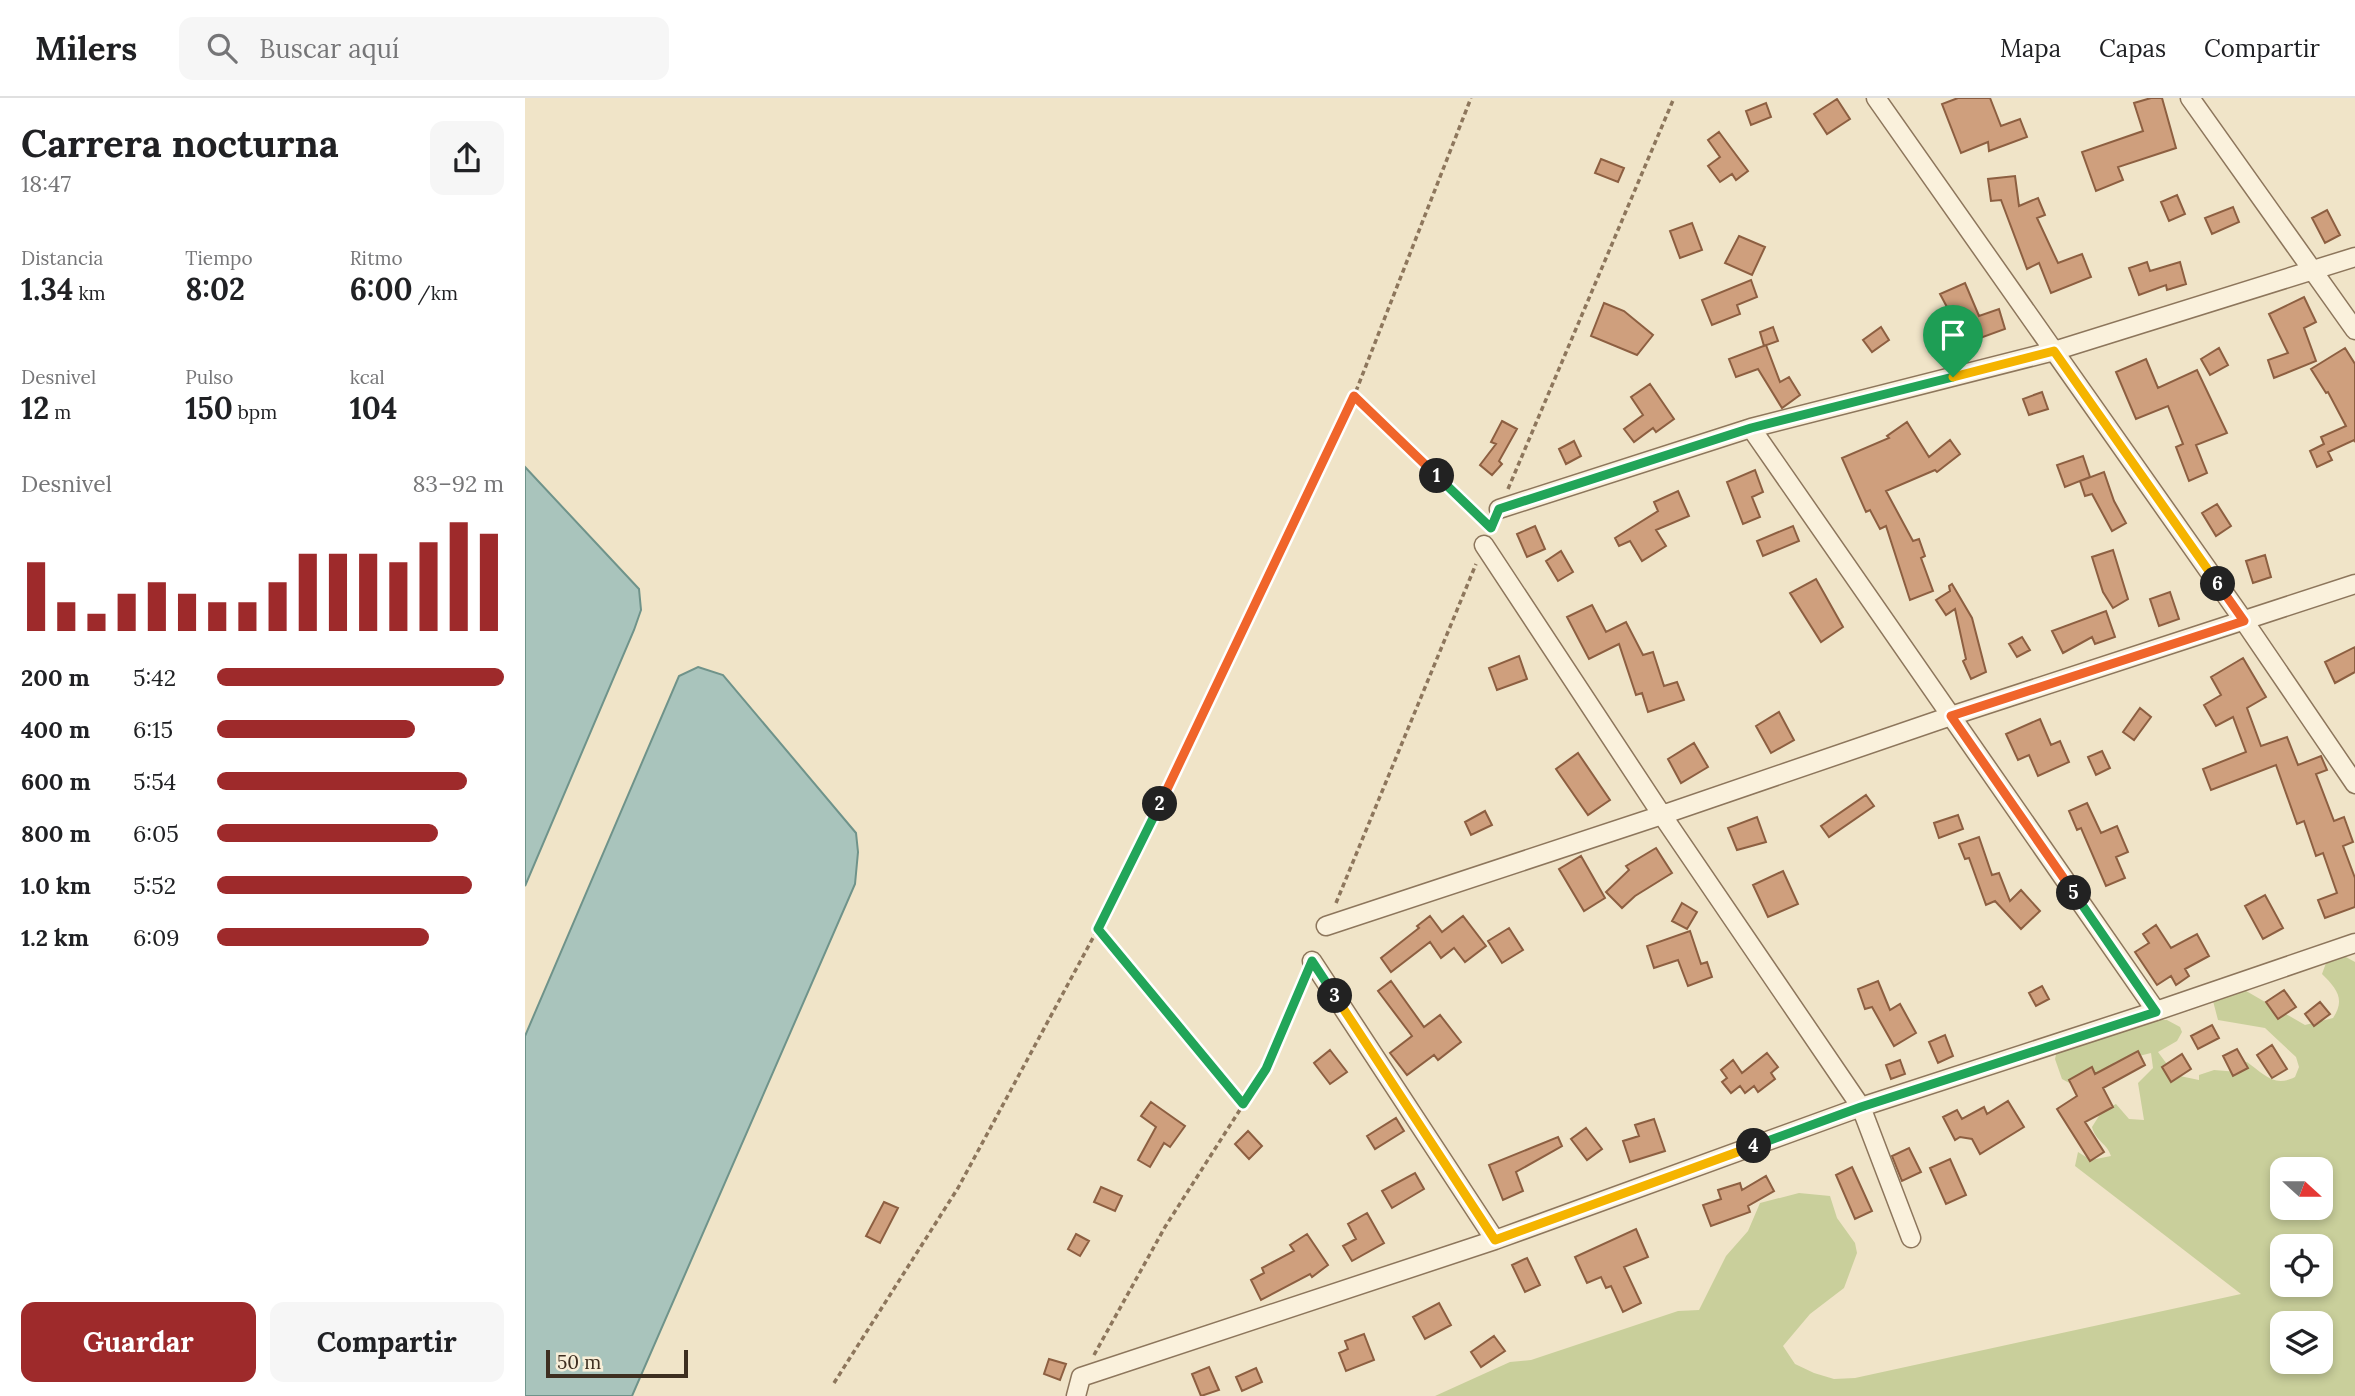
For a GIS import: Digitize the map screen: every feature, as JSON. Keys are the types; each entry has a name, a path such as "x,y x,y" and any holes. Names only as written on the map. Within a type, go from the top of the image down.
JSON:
{"street":[{"path":"1876,98 2244,621 2355,784"},
{"path":"2190,98 2355,330"},
{"path":"1499,509 1751,428 2054,351 2355,257"},
{"path":"1751,428 2156,1012"},
{"path":"1484,545 1662,816 1861,1107 1911,1238"},
{"path":"1327,926 1662,816 1951,716 2355,584"},
{"path":"1076,1396 1081,1377 1495,1240 1861,1107 2156,1012 2355,943"},
{"path":"1312,961 1495,1240"}],"path":[{"path":"834,1383 958,1188 1115,897 1354,396 1471,98"},
{"path":"1499,509 1674,98"},
{"path":"1327,926 1491,528 1354,396"},
{"path":"1098,929 1243,1104"},
{"path":"1081,1377 1165,1227 1266,1069 1312,961"}],"green space":[{"path":"2344,956 2355,962 2355,1396 1435,1396 1510,1362 1531,1360 1678,1311 1699,1310 1726,1256 1748,1231 1760,1203 1799,1193 1830,1196 1837,1218 1855,1243 1857,1253 1844,1288 1810,1314 1783,1346 1795,1364 1834,1379 1855,1378 2241,1294 2075,1166 2078,1152 2091,1160 2111,1156 2092,1127 2102,1111 2116,1104 2129,1119 2144,1120 2138,1083 2153,1068 2151,1053 2115,1062 2109,1071 2075,1086 2062,1079 2055,1059 2057,1050 2156,1020 2167,1020 2180,1027 2182,1032 2177,1041 2158,1052 2175,1075 2199,1080 2199,1075 2214,1070 2238,1072 2241,1063 2247,1062 2269,1078 2288,1080 2295,1077 2299,1067 2296,1057 2265,1028 2218,1020 2213,1001 2241,988 2305,1025 2333,1018 2339,1005 2338,994 2322,974 2326,963"}],"water":[{"path":"525,467 639,589 641,610 525,886"},
{"path":"698,667 723,675 856,833 858,852 855,884 632,1396 525,1396 525,1036 679,676"}],"building":[{"path":"1958,98 1990,98 2001,126 2020,119 2027,137 1989,151 1988,142 1961,153 1942,104"},
{"path":"2162,98 2176,148 2118,167 2123,180 2096,191 2082,152 2143,131 2134,103"},
{"path":"1837,99 1850,119 1827,134 1814,114"},
{"path":"1766,103 1771,117 1751,125 1746,111"},
{"path":"1719,132 1748,171 1736,180 1732,174 1720,182 1708,166 1720,157 1708,140"},
{"path":"1601,159 1624,168 1618,182 1595,173"},
{"path":"2015,176 2019,206 2038,198 2045,215 2037,218 2058,263 2082,254 2091,277 2051,293 2039,263 2027,269 2001,200 1991,201 1988,179"},
{"path":"2177,195 2185,214 2169,221 2161,202"},
{"path":"2233,207 2239,222 2212,234 2205,218"},
{"path":"2327,210 2340,235 2325,243 2312,218"},
{"path":"1692,223 1702,250 1680,258 1670,231"},
{"path":"1739,236 1765,247 1752,275 1725,263"},
{"path":"2147,262 2150,271 2180,262 2186,284 2167,290 2166,285 2139,295 2129,268"},
{"path":"1751,280 1757,297 1737,305 1740,314 1712,325 1702,300"},
{"path":"1965,283 1979,316 1999,309 2005,329 1961,345 1940,294"},
{"path":"2304,297 2316,322 2304,328 2316,361 2274,378 2268,360 2288,353 2269,314"},
{"path":"1604,303 1624,311 1653,335 1637,355 1591,336"},
{"path":"1773,327 1778,341 1764,346 1760,332"},
{"path":"1881,327 1889,340 1872,352 1863,340"},
{"path":"1766,345 1780,382 1789,377 1800,395 1782,408 1758,369 1736,377 1729,359"},
{"path":"2219,348 2228,365 2210,375 2201,359"},
{"path":"2345,348 2355,364 2355,442 2354,440 2328,452 2332,460 2317,467 2310,451 2324,444 2321,437 2346,426 2328,392 2326,393 2311,369"},
{"path":"2146,359 2158,388 2197,370 2227,433 2196,445 2207,473 2189,481 2176,447 2183,444 2168,406 2136,419 2116,372"},
{"path":"1650,384 1674,419 1656,432 1653,428 1634,442 1624,429 1643,415 1631,397"},
{"path":"2042,392 2048,409 2029,415 2023,399"},
{"path":"1502,421 1517,429 1499,461 1502,464 1492,475 1480,465 1496,444 1491,442"},
{"path":"1907,422 1929,457 1950,440 1960,454 1937,472 1935,470 1886,491 1913,541 1919,539 1925,556 1921,558 1933,591 1910,600 1886,526 1880,529 1870,510 1866,512 1842,458 1889,438 1887,436"},
{"path":"1574,441 1581,456 1566,464 1559,449"},
{"path":"2083,456 2090,477 2065,487 2057,465"},
{"path":"1755,470 1763,492 1752,497 1760,517 1743,524 1727,482"},
{"path":"2104,472 2114,501 2126,523 2112,531 2092,494 2085,496 2080,481"},
{"path":"1678,491 1689,516 1656,530 1666,546 1642,561 1630,541 1619,546 1615,538 1658,511 1654,502"},
{"path":"2217,504 2231,526 2216,536 2202,513"},
{"path":"1535,526 1545,549 1527,557 1517,534"},
{"path":"1793,526 1799,541 1763,556 1757,541"},
{"path":"2113,550 2128,599 2113,608 2103,592 2092,557"},
{"path":"1561,551 1573,572 1558,581 1546,561"},
{"path":"2265,555 2271,577 2253,583 2246,561"},
{"path":"1816,579 1843,627 1821,642 1790,593"},
{"path":"1952,584 1972,618 1986,672 1971,679 1963,661 1966,659 1955,609 1946,615 1936,600 1950,591 1949,586"},
{"path":"2170,592 2179,619 2159,626 2150,599"},
{"path":"1592,605 1606,632 1626,622 1643,655 1653,652 1664,686 1677,682 1684,700 1648,712 1642,693 1636,695 1619,644 1589,659 1567,617"},
{"path":"2106,611 2115,637 2095,644 2092,637 2063,653 2052,631"},
{"path":"2022,637 2030,650 2017,657 2009,644"},
{"path":"2355,647 2355,672 2335,683 2325,662"},
{"path":"1519,656 1527,679 1497,690 1489,668"},
{"path":"2243,658 2266,697 2247,708 2261,746 2287,737 2298,765 2321,756 2327,770 2316,774 2334,821 2344,817 2353,842 2343,846 2355,878 2355,907 2325,918 2318,900 2337,893 2323,853 2316,856 2304,821 2297,824 2276,765 2211,790 2203,769 2246,752 2233,717 2216,726 2204,705 2221,695 2211,677"},
{"path":"2140,708 2151,717 2134,740 2123,732"},
{"path":"1779,712 1794,740 1771,753 1756,726"},
{"path":"2040,719 2051,745 2060,741 2069,762 2038,776 2029,755 2018,760 2006,734"},
{"path":"1694,743 1708,767 1681,783 1668,759"},
{"path":"2102,751 2110,768 2096,775 2088,757"},
{"path":"1578,753 1610,800 1588,815 1556,769"},
{"path":"1866,795 1874,806 1829,837 1821,826"},
{"path":"2087,803 2101,833 2117,826 2128,852 2116,857 2125,878 2106,886 2081,828 2077,830 2069,811"},
{"path":"1485,811 1492,825 1471,835 1465,822"},
{"path":"1958,815 1963,829 1939,838 1934,823"},
{"path":"1757,817 1766,842 1737,850 1728,828"},
{"path":"1979,837 1992,875 1999,873 2010,901 2021,890 2040,911 2021,929 1995,901 1986,905 1969,858 1965,859 1959,844"},
{"path":"1656,848 1672,873 1635,896 1622,908 1606,892 1629,870 1626,866"},
{"path":"1581,856 1605,898 1584,911 1559,869"},
{"path":"1783,871 1798,904 1768,917 1753,885"},
{"path":"2265,895 2283,928 2263,939 2245,906"},
{"path":"1682,903 1697,912 1687,929 1672,921"},
{"path":"1430,916 1442,932 1463,916 1486,946 1465,962 1454,948 1441,958 1430,942 1391,972 1381,958"},
{"path":"2156,925 2171,948 2197,934 2209,956 2185,969 2189,976 2176,985 2171,976 2157,985 2135,952 2149,943 2143,934"},
{"path":"1509,928 1523,950 1502,963 1488,941"},
{"path":"1690,931 1701,964 1707,962 1712,977 1688,986 1678,960 1654,968 1647,946"},
{"path":"1391,981 1424,1027 1440,1015 1461,1042 1438,1060 1434,1055 1407,1075 1390,1053 1412,1036 1378,991"},
{"path":"1878,981 1890,1010 1900,1004 1916,1033 1894,1046 1872,1007 1865,1009 1858,989"},
{"path":"2042,986 2049,999 2036,1006 2029,993"},
{"path":"2284,990 2296,1007 2278,1019 2266,1002"},
{"path":"2320,1002 2330,1014 2314,1026 2305,1014"},
{"path":"2212,1025 2219,1038 2198,1049 2191,1036"},
{"path":"1945,1035 1953,1056 1938,1063 1929,1042"},
{"path":"2272,1045 2287,1069 2272,1078 2257,1055"},
{"path":"2237,1049 2248,1068 2233,1076 2223,1056"},
{"path":"1330,1050 1347,1072 1330,1084 1314,1063"},
{"path":"2138,1051 2145,1065 2103,1088 2113,1107 2085,1122 2104,1152 2090,1161 2057,1109 2077,1096 2069,1080 2092,1067 2095,1074"},
{"path":"1767,1053 1778,1067 1771,1073 1775,1079 1758,1092 1754,1086 1745,1093 1740,1086 1731,1093 1722,1082 1727,1078 1721,1070 1733,1060 1742,1073"},
{"path":"2182,1054 2191,1069 2171,1082 2162,1067"},
{"path":"1900,1060 1905,1074 1891,1079 1886,1065"},
{"path":"2008,1101 2024,1127 1980,1154 1972,1139 1960,1137 1955,1140 1943,1117 1957,1110 1962,1119 1984,1107 1987,1114"},
{"path":"1151,1102 1185,1126 1170,1147 1164,1143 1150,1167 1138,1160 1156,1127 1141,1116"},
{"path":"1396,1118 1404,1131 1375,1149 1367,1136"},
{"path":"1654,1119 1665,1151 1630,1162 1623,1141 1639,1136 1635,1125"},
{"path":"1586,1128 1602,1149 1587,1160 1571,1139"},
{"path":"1248,1131 1262,1146 1249,1159 1235,1144"},
{"path":"1558,1137 1562,1146 1516,1172 1523,1191 1503,1200 1489,1165"},
{"path":"1909,1148 1921,1172 1902,1181 1892,1156"},
{"path":"1950,1159 1966,1195 1946,1204 1930,1168"},
{"path":"1852,1167 1872,1211 1855,1219 1836,1175"},
{"path":"1415,1173 1424,1189 1392,1208 1382,1191"},
{"path":"1766,1176 1774,1191 1748,1206 1750,1212 1711,1226 1703,1205 1721,1199 1718,1190 1740,1183 1742,1190"},
{"path":"1101,1187 1122,1196 1115,1211 1094,1202"},
{"path":"884,1202 898,1208 880,1243 866,1236"},
{"path":"1367,1213 1384,1243 1352,1261 1343,1246 1356,1239 1348,1224"},
{"path":"1636,1229 1648,1257 1624,1267 1641,1303 1623,1312 1611,1286 1606,1288 1601,1277 1587,1283 1575,1257"},
{"path":"1076,1234 1089,1241 1080,1256 1068,1249"},
{"path":"1307,1234 1328,1265 1312,1277 1310,1274 1261,1300 1251,1280 1264,1273 1262,1268 1294,1251 1290,1245"},
{"path":"1527,1258 1540,1285 1525,1292 1512,1265"},
{"path":"1439,1303 1451,1325 1425,1339 1413,1317"},
{"path":"1364,1334 1374,1360 1346,1371 1339,1353 1348,1349 1345,1341"},
{"path":"1494,1336 1505,1351 1481,1367 1471,1352"},
{"path":"1049,1359 1066,1364 1060,1380 1044,1374"},
{"path":"1209,1367 1219,1390 1201,1396 1192,1374"},
{"path":"1256,1368 1262,1382 1242,1391 1236,1377"}],"route":[{"path":"2054,351 2244,621 1951,716 2156,1012 1861,1107 1495,1240 1312,961 1266,1069 1243,1104 1098,929 1354,396 1491,528 1499,509 1751,428 1953,377 2054,351"}]}
